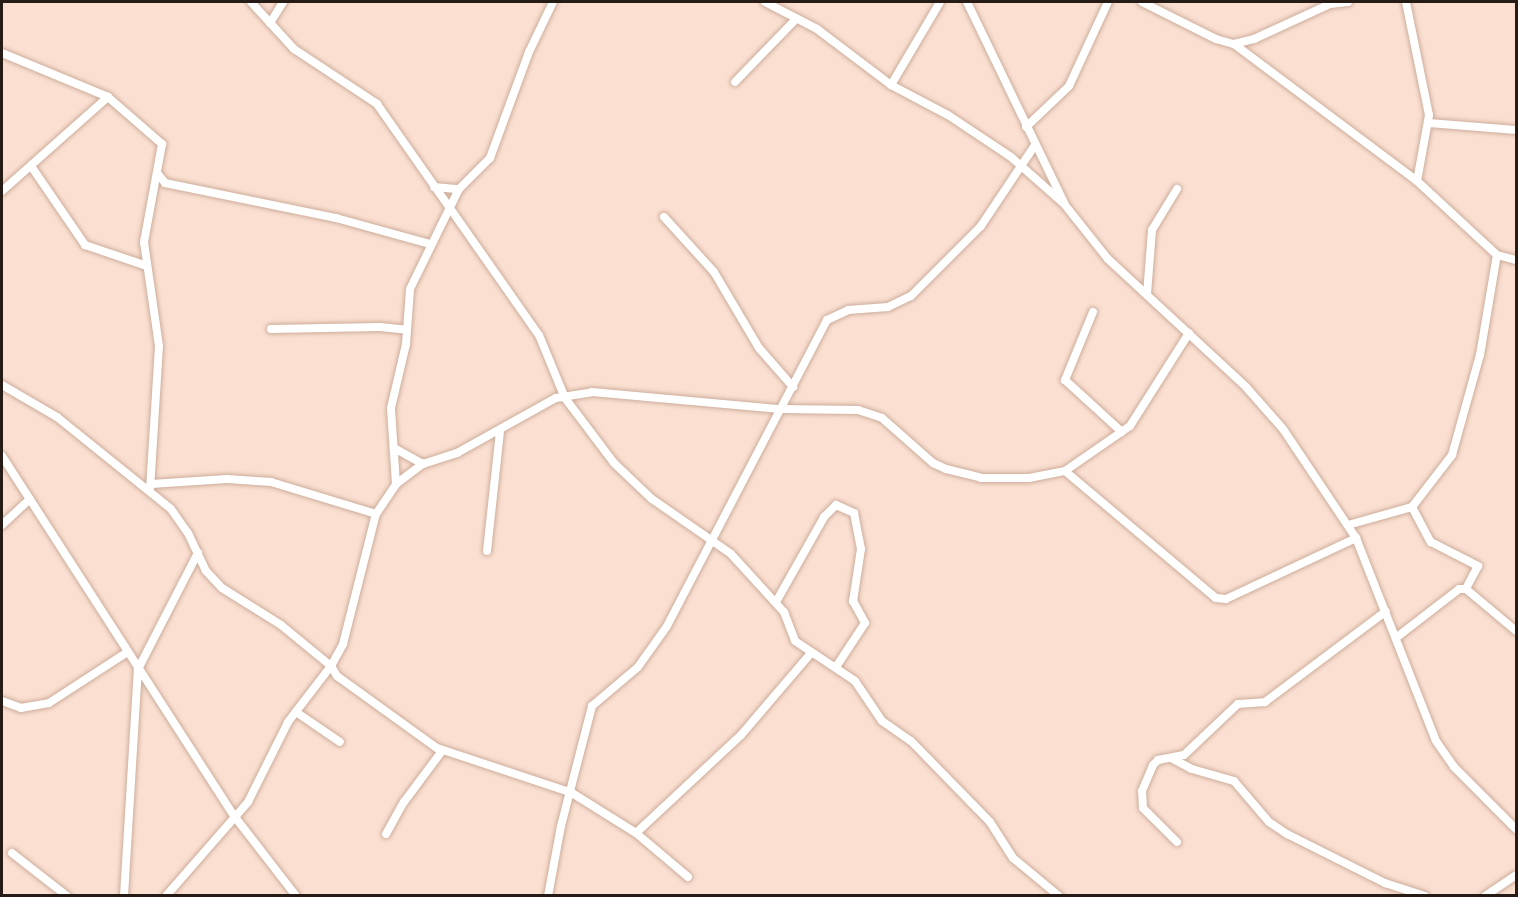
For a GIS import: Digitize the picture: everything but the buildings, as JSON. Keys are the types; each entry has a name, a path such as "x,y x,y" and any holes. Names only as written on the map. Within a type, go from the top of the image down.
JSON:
{"street":[{"path":"251,2 305,58 373,100 538,335 564,398 634,483 732,554 784,612 795,641 836,667 863,688 882,721 911,741 958,787 990,822 1013,858 1059,896"},
{"path":"270,23 283,2"},
{"path":"396,483 391,408 407,330 410,289 430,243 451,208 459,189 490,158 529,52 553,2"},
{"path":"765,2 823,33 891,85 948,115 1020,166 1065,205 1108,259 1189,333 1283,429 1356,538 1444,755 1516,830"},
{"path":"891,85 940,2"},
{"path":"967,2 1065,205"},
{"path":"1026,127 1069,86 1108,2"},
{"path":"1142,2 1216,39 1234,44 1417,181 1497,255 1516,260"},
{"path":"1234,44 1254,39 1330,4 1348,2"},
{"path":"1406,2 1427,96 1429,123 1417,181"},
{"path":"735,82 796,19"},
{"path":"2,53 108,97 162,144 144,226 147,266 159,346 151,487"},
{"path":"2,191 108,97"},
{"path":"1429,123 1516,130"},
{"path":"548,896 592,706 638,667 667,627 827,320 848,310 888,307 911,296 981,226 1035,145"},
{"path":"31,165 85,245 147,266"},
{"path":"157,173 165,183 336,218 430,243"},
{"path":"153,190 165,183"},
{"path":"434,187 459,189"},
{"path":"1147,294 1152,230 1176,189"},
{"path":"664,217 714,272 759,348 793,387"},
{"path":"1348,525 1412,507 1452,455 1480,355 1497,255"},
{"path":"1093,312 1065,381 1122,432"},
{"path":"272,329 380,327 407,330"},
{"path":"166,896 253,794 296,712 331,666 350,626 376,514 396,483 423,464 457,453 556,398 592,392 780,409 871,413 933,463 965,475 1019,479 1065,471 1122,432 1136,419 1189,333"},
{"path":"2,385 57,417 151,487 179,517 206,571 222,588 281,625 331,666 337,676 442,751 572,792 636,833 688,877"},
{"path":"487,551 500,431"},
{"path":"394,448 423,464"},
{"path":"2,456 126,652 235,817 296,896"},
{"path":"1065,471 1216,598 1226,599 1356,538"},
{"path":"151,487 227,479 271,483 376,514"},
{"path":"2,525 30,499"},
{"path":"776,602 824,517 836,506 854,513 861,549 853,601 865,623 836,667"},
{"path":"1412,507 1431,542 1478,566 1466,589"},
{"path":"124,896 138,669 198,553"},
{"path":"1397,637 1459,589 1466,589 1516,631"},
{"path":"1177,842 1143,808 1141,797 1153,765 1158,760 1184,755 1238,704 1264,702 1386,611"},
{"path":"2,701 21,708 49,703 126,652"},
{"path":"636,833 741,735 811,653"},
{"path":"296,712 340,742"},
{"path":"386,834 417,783 442,751"},
{"path":"1172,758 1192,769 1234,781 1269,822 1287,834 1385,884 1425,896"},
{"path":"12,853 68,896"},
{"path":"1485,896 1516,876"}]}
